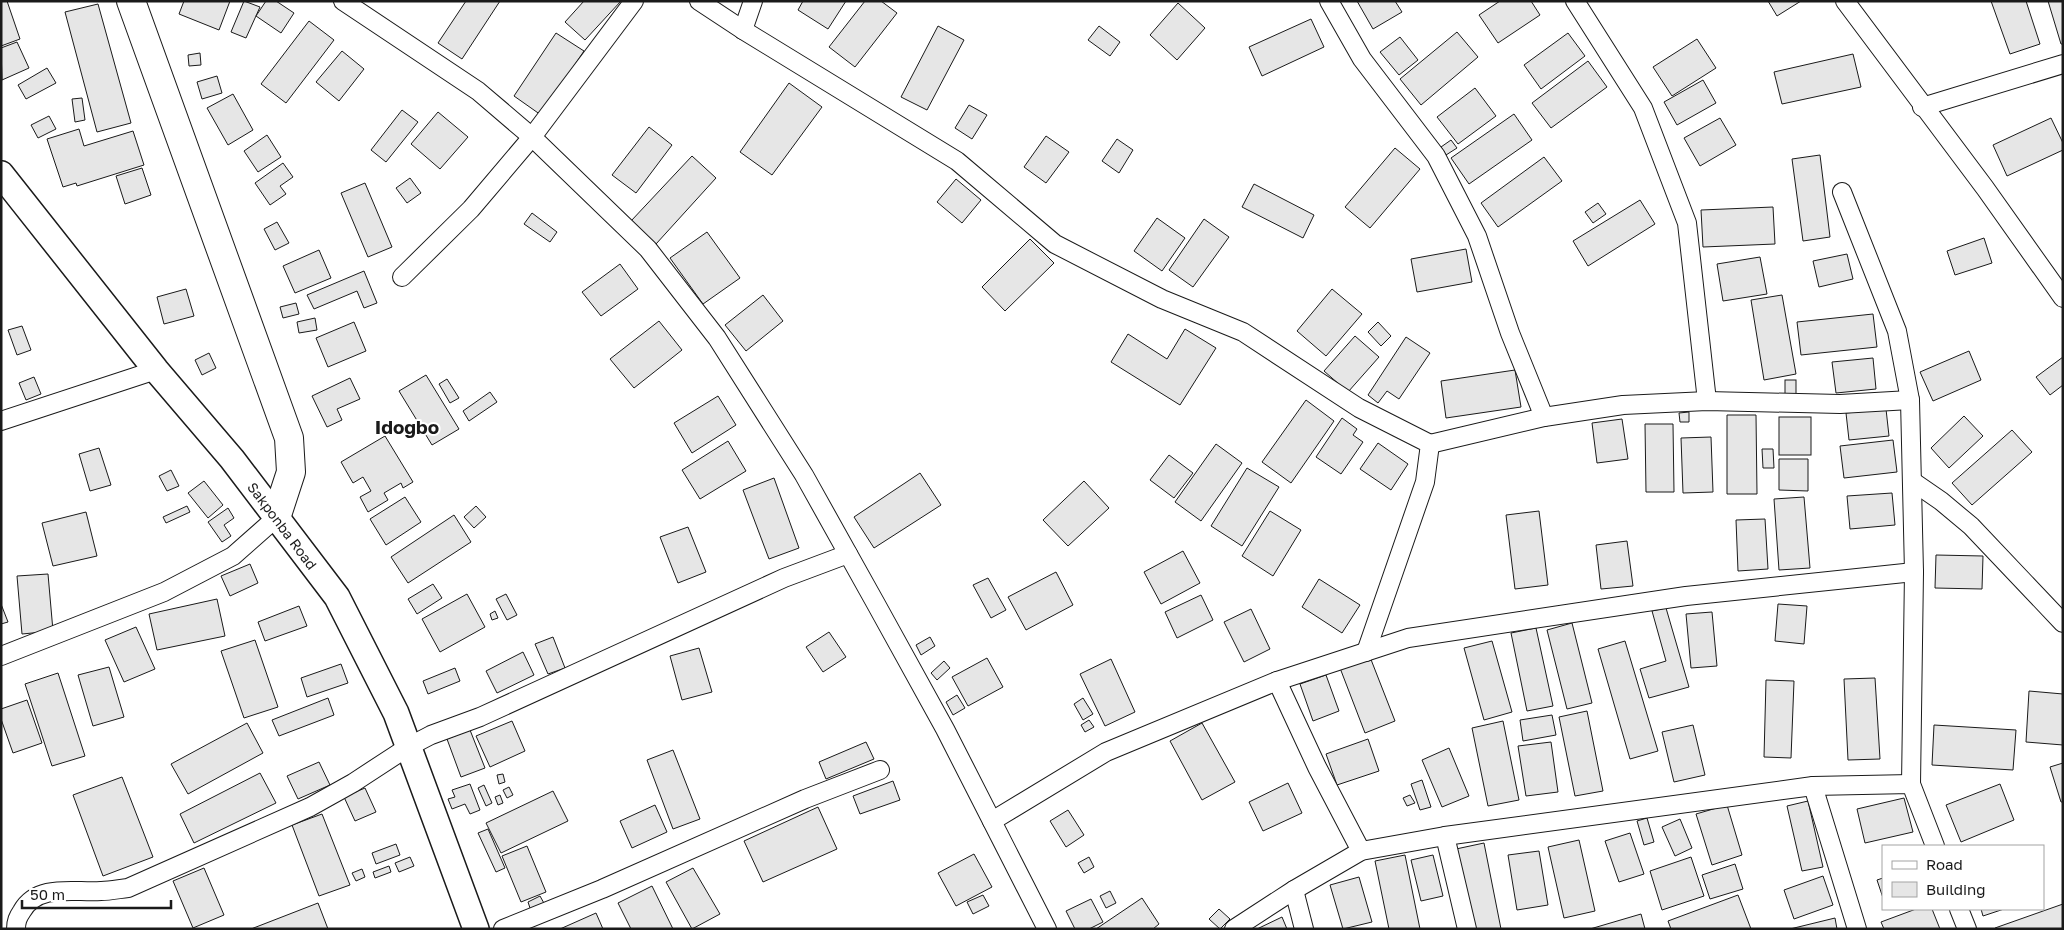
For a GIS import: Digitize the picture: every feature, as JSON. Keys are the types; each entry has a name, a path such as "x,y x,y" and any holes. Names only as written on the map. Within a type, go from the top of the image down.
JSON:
{"highway":[{"path":"131,1 289,438 292,472 276,518"}],"main road":[{"name":"Sakponba Road","path":"1,174 156,370 232,458 337,597 396,713 476,929"}],"street":[{"path":"343,1 478,91 532,137 648,249 717,338 804,476 946,729 1047,929"},
{"path":"402,277 470,209 532,137 634,1"},
{"path":"699,1 957,161 1055,244 1162,299 1243,332 1359,408 1430,444 1544,418 1623,405 1707,401 1840,404 1910,400"},
{"path":"743,30 753,1"},
{"path":"1329,1 1362,60 1436,156 1476,236 1510,333 1544,418"},
{"path":"1575,1 1643,108 1687,222 1707,401"},
{"path":"1845,1 1985,188 2063,298"},
{"path":"1922,106 2063,64"},
{"path":"1842,192 1897,331 1910,400 1914,572 1911,784 1935,845"},
{"path":"1,421 156,370"},
{"path":"1366,652 1425,482 1430,444"},
{"path":"1912,481 1941,501 1971,526 2063,622"},
{"path":"1,656 164,592 233,556 276,518"},
{"path":"16,929 16,922 25,906 37,896 61,890 101,891 128,888 310,807 431,735 480,717 577,674 784,578 848,554"},
{"path":"992,822 1106,752 1277,681 1408,638 1686,596 1914,572"},
{"path":"1277,681 1317,767 1361,851"},
{"path":"503,929 602,890 805,799 880,770"},
{"path":"1234,929 1294,890 1361,851 1444,836 1812,786 1911,784"},
{"path":"1812,786 1857,929"},
{"path":"1444,836 1467,929"},
{"path":"1294,890 1304,929"},
{"path":"1959,910 1967,929"}],"building":[{"path":"1,1 7,1 20,39 1,46"},
{"path":"184,1 230,1 219,30 179,14"},
{"path":"244,1 260,7 246,38 231,32"},
{"path":"266,1 276,1 294,13 281,33 256,16"},
{"path":"466,1 500,1 462,59 438,43"},
{"path":"584,1 621,1 585,40 565,22"},
{"path":"803,1 846,1 828,29 798,10"},
{"path":"865,1 881,1 897,13 855,67 829,47"},
{"path":"1357,1 1395,1 1402,12 1373,29"},
{"path":"1500,1 1531,1 1540,15 1498,43 1479,15"},
{"path":"1768,1 1801,1 1777,16"},
{"path":"1991,1 2026,1 2040,44 2010,54"},
{"path":"2048,1 2063,1 2063,44 2061,44"},
{"path":"1178,3 1205,28 1177,60 1150,35"},
{"path":"98,4 131,123 97,132 65,12"},
{"path":"1311,19 1324,47 1262,76 1249,47"},
{"path":"309,21 334,40 286,103 261,84"},
{"path":"938,26 964,40 927,110 901,97"},
{"path":"1099,26 1120,42 1110,56 1088,40"},
{"path":"1457,32 1478,57 1421,105 1400,79"},
{"path":"556,33 584,51 541,115 514,96"},
{"path":"1568,33 1585,56 1541,89 1524,65"},
{"path":"1400,37 1418,60 1399,75 1380,52"},
{"path":"1697,39 1716,68 1672,96 1653,67"},
{"path":"17,42 29,68 2,80 1,48"},
{"path":"342,51 364,69 339,101 316,82"},
{"path":"200,53 201,65 189,66 188,55"},
{"path":"1853,54 1861,87 1782,104 1774,72"},
{"path":"1588,61 1607,87 1551,128 1532,103"},
{"path":"47,68 56,83 26,99 18,85"},
{"path":"217,76 222,93 202,99 197,82"},
{"path":"1703,80 1716,103 1677,125 1664,102"},
{"path":"789,83 822,107 772,175 740,152"},
{"path":"1475,88 1496,116 1458,144 1437,117"},
{"path":"233,94 253,130 228,145 207,108"},
{"path":"82,98 85,120 75,122 72,99"},
{"path":"969,105 987,115 972,139 955,128"},
{"path":"402,110 418,122 386,162 371,150"},
{"path":"438,112 468,137 440,169 411,144"},
{"path":"1514,114 1532,140 1469,184 1451,158"},
{"path":"49,116 56,129 38,138 31,125"},
{"path":"1720,118 1736,145 1700,166 1684,138"},
{"path":"2051,118 2063,143 2063,150 2007,176 1993,145"},
{"path":"649,127 672,145 636,193 612,175"},
{"path":"79,129 84,146 133,131 144,165 77,186 76,183 63,187 47,139"},
{"path":"267,135 281,157 258,172 244,151"},
{"path":"1046,136 1069,152 1046,183 1024,167"},
{"path":"1117,139 1133,150 1119,173 1102,161"},
{"path":"1451,140 1457,148 1446,155 1441,147"},
{"path":"1395,148 1420,169 1370,228 1345,207"},
{"path":"1820,155 1830,237 1803,241 1792,159"},
{"path":"692,156 716,178 656,244 631,221"},
{"path":"1544,157 1562,181 1498,227 1481,203"},
{"path":"283,163 293,177 280,186 286,194 270,205 255,183"},
{"path":"142,168 151,195 125,204 116,176"},
{"path":"410,178 421,193 407,203 396,188"},
{"path":"956,179 981,200 962,223 937,202"},
{"path":"365,183 392,247 368,257 341,193"},
{"path":"1254,184 1314,215 1303,238 1242,207"},
{"path":"1640,200 1655,224 1588,266 1573,241"},
{"path":"1598,203 1606,214 1593,223 1585,212"},
{"path":"1773,207 1775,244 1703,247 1701,210"},
{"path":"532,213 557,232 550,242 524,224"},
{"path":"1157,218 1185,238 1162,271 1134,251"},
{"path":"1204,219 1229,237 1193,287 1169,270"},
{"path":"277,222 289,243 275,250 264,229"},
{"path":"707,232 740,278 703,304 670,258"},
{"path":"1984,238 1992,263 1955,275 1947,251"},
{"path":"1030,239 1054,263 1005,311 982,287"},
{"path":"1466,249 1472,282 1417,292 1411,259"},
{"path":"319,250 331,278 295,293 283,266"},
{"path":"1847,254 1853,279 1819,287 1813,261"},
{"path":"1760,257 1767,294 1723,301 1717,264"},
{"path":"620,264 638,289 601,316 582,292"},
{"path":"364,271 377,303 364,308 357,291 314,309 307,295"},
{"path":"186,289 194,316 164,324 157,297"},
{"path":"1332,289 1362,314 1326,356 1297,331"},
{"path":"763,295 783,321 746,351 725,325"},
{"path":"1782,295 1796,374 1764,380 1751,300"},
{"path":"296,303 299,314 283,318 280,307"},
{"path":"1873,314 1877,347 1801,355 1797,322"},
{"path":"315,318 317,330 299,333 297,322"},
{"path":"659,321 682,350 634,388 610,359"},
{"path":"354,322 366,351 328,367 316,338"},
{"path":"1378,322 1391,336 1381,346 1368,332"},
{"path":"22,326 31,350 17,355 8,330"},
{"path":"1185,329 1216,348 1180,405 1111,362 1128,334 1167,359"},
{"path":"1355,336 1379,357 1348,392 1324,371"},
{"path":"1406,337 1430,353 1399,399 1387,391 1378,403 1368,395"},
{"path":"1969,351 1981,380 1933,401 1920,372"},
{"path":"209,353 216,368 202,375 195,360"},
{"path":"2063,357 2063,385 2050,395 2036,377"},
{"path":"1873,358 1876,389 1836,393 1832,362"},
{"path":"1515,370 1521,407 1446,418 1441,381"},
{"path":"426,375 459,429 432,445 399,391"},
{"path":"34,377 41,394 26,400 19,383"},
{"path":"350,378 360,399 337,409 342,420 327,427 312,396"},
{"path":"447,379 459,398 450,403 439,384"},
{"path":"1785,380 1796,380 1796,398 1785,398"},
{"path":"490,392 497,402 469,421 463,411"},
{"path":"718,396 736,425 692,453 674,423"},
{"path":"1306,400 1334,421 1291,483 1262,462"},
{"path":"1886,409 1889,436 1849,440 1846,413"},
{"path":"1689,412 1689,422 1680,422 1679,413"},
{"path":"1727,415 1756,415 1757,494 1727,494"},
{"path":"1964,416 1983,436 1949,468 1931,448"},
{"path":"1779,417 1811,417 1811,455 1779,455"},
{"path":"1342,418 1357,429 1353,435 1363,442 1341,474 1316,457"},
{"path":"1622,419 1628,459 1597,463 1592,423"},
{"path":"1645,424 1673,424 1674,492 1646,492"},
{"path":"2012,430 2032,452 1972,505 1952,483"},
{"path":"385,436 413,482 403,488 401,483 384,493 388,500 368,512 360,497 371,491 363,477 353,483 341,462"},
{"path":"1711,437 1713,492 1683,493 1681,438"},
{"path":"1893,440 1897,472 1844,478 1840,446"},
{"path":"728,441 746,471 700,499 682,470"},
{"path":"1378,443 1408,464 1391,490 1360,469"},
{"path":"1216,444 1242,463 1201,521 1175,502"},
{"path":"99,448 111,485 90,491 79,454"},
{"path":"1762,449 1773,449 1774,468 1763,468"},
{"path":"1169,455 1193,473 1174,498 1150,480"},
{"path":"1779,459 1808,459 1808,491 1779,490"},
{"path":"1247,468 1279,487 1242,546 1211,526"},
{"path":"171,470 179,486 167,491 159,476"},
{"path":"920,473 941,505 874,548 854,517"},
{"path":"774,478 799,548 769,559 743,490"},
{"path":"204,481 223,505 208,518 188,493"},
{"path":"1084,481 1109,508 1068,546 1043,520"},
{"path":"1892,493 1895,525 1850,529 1847,496"},
{"path":"405,497 421,522 386,545 370,519"},
{"path":"1804,497 1810,568 1779,570 1774,499"},
{"path":"187,506 190,512 166,523 163,517"},
{"path":"476,506 486,517 474,528 464,517"},
{"path":"228,508 234,518 224,525 231,536 222,542 208,522"},
{"path":"1270,511 1301,530 1273,576 1242,556"},
{"path":"1539,511 1548,585 1515,589 1506,515"},
{"path":"86,512 97,556 53,566 42,523"},
{"path":"454,515 471,542 408,583 391,557"},
{"path":"1765,519 1768,569 1738,571 1736,520"},
{"path":"688,527 706,572 678,583 660,537"},
{"path":"1627,541 1633,586 1601,589 1596,545"},
{"path":"1183,551 1200,583 1161,604 1144,572"},
{"path":"1936,555 1983,556 1982,589 1935,588"},
{"path":"250,564 258,583 230,596 221,576"},
{"path":"1056,572 1073,605 1026,630 1008,597"},
{"path":"48,574 53,631 22,634 17,576"},
{"path":"988,578 1006,610 991,618 973,585"},
{"path":"1319,579 1360,605 1342,633 1302,607"},
{"path":"433,584 442,598 417,614 408,599"},
{"path":"467,594 485,627 440,652 422,619"},
{"path":"506,594 517,615 507,620 496,599"},
{"path":"1201,595 1213,620 1177,638 1165,612"},
{"path":"217,599 225,636 157,650 149,614"},
{"path":"1,604 8,622 1,624"},
{"path":"1778,604 1807,606 1804,644 1775,641"},
{"path":"299,606 307,626 265,641 258,622"},
{"path":"1666,608 1689,687 1649,698 1640,669 1666,661 1652,611"},
{"path":"1251,609 1270,649 1244,662 1224,622"},
{"path":"495,611 498,618 492,620 490,614"},
{"path":"1712,612 1717,666 1691,668 1686,614"},
{"path":"1572,623 1592,703 1567,709 1547,630"},
{"path":"136,627 155,669 124,682 105,640"},
{"path":"1536,628 1553,706 1527,711 1511,633"},
{"path":"829,632 846,657 823,672 806,647"},
{"path":"553,637 565,668 548,674 535,644"},
{"path":"930,637 935,646 921,655 916,645"},
{"path":"255,640 278,707 244,718 221,651"},
{"path":"1492,641 1512,712 1484,720 1464,648"},
{"path":"1625,641 1658,751 1630,759 1598,649"},
{"path":"699,648 712,692 682,700 670,656"},
{"path":"523,652 534,675 497,693 486,671"},
{"path":"1370,657 1395,721 1365,733 1340,668"},
{"path":"987,658 1003,687 968,706 952,677"},
{"path":"1111,659 1135,712 1105,726 1080,674"},
{"path":"944,661 950,668 937,680 931,673"},
{"path":"341,664 348,683 307,697 301,678"},
{"path":"109,667 124,717 93,726 78,675"},
{"path":"455,668 460,681 428,694 423,681"},
{"path":"58,673 85,756 52,766 25,684"},
{"path":"1326,675 1339,711 1313,721 1300,684"},
{"path":"1875,678 1880,759 1848,760 1844,679"},
{"path":"1766,680 1794,681 1791,758 1764,757"},
{"path":"2029,691 2063,694 2063,745 2026,742"},
{"path":"957,695 965,708 953,715 946,702"},
{"path":"328,698 334,715 279,736 272,720"},
{"path":"1083,698 1093,714 1083,720 1074,704"},
{"path":"27,700 42,743 13,753 1,719 1,709"},
{"path":"1587,711 1603,791 1575,796 1559,717"},
{"path":"1552,715 1556,735 1523,741 1520,720"},
{"path":"1089,720 1094,727 1085,732 1081,725"},
{"path":"512,721 525,751 490,767 476,736"},
{"path":"1503,721 1519,800 1488,806 1472,728"},
{"path":"247,723 263,753 188,794 171,764"},
{"path":"1202,723 1235,782 1202,800 1170,741"},
{"path":"1693,725 1705,775 1674,782 1662,732"},
{"path":"1934,725 2016,730 2013,770 1932,765"},
{"path":"470,730 485,768 461,777 447,739"},
{"path":"1368,739 1379,771 1337,785 1326,754"},
{"path":"866,742 874,759 826,779 819,762"},
{"path":"1551,742 1558,792 1526,796 1518,746"},
{"path":"1449,748 1469,796 1442,807 1422,760"},
{"path":"673,750 700,819 673,829 647,760"},
{"path":"319,762 330,785 298,799 287,776"},
{"path":"2063,763 2063,802 2061,802 2050,767"},
{"path":"260,773 276,803 194,843 180,814"},
{"path":"503,774 505,782 499,784 497,775"},
{"path":"122,777 153,857 103,876 73,795"},
{"path":"1422,780 1431,807 1420,810 1411,784"},
{"path":"893,781 900,800 860,814 853,796"},
{"path":"1288,783 1302,813 1263,831 1249,802"},
{"path":"470,784 480,810 470,814 465,804 452,809 448,799 455,797 452,790"},
{"path":"2000,784 2014,820 1961,842 1946,805"},
{"path":"484,785 492,803 486,806 478,788"},
{"path":"509,787 513,795 507,798 503,790"},
{"path":"365,788 376,812 355,821 344,797"},
{"path":"553,791 568,821 501,853 486,823"},
{"path":"500,795 503,803 498,805 495,797"},
{"path":"1410,795 1415,803 1407,806 1403,798"},
{"path":"1904,798 1913,832 1865,843 1857,809"},
{"path":"1808,801 1823,867 1802,871 1787,806"},
{"path":"655,805 667,832 632,848 620,821"},
{"path":"1727,805 1742,855 1712,865 1696,814"},
{"path":"818,807 837,849 763,882 744,841"},
{"path":"1068,810 1084,835 1066,847 1050,821"},
{"path":"322,814 350,885 319,896 292,825"},
{"path":"1647,818 1654,842 1644,845 1637,821"},
{"path":"1680,819 1692,848 1675,856 1662,827"},
{"path":"488,829 505,868 496,872 478,833"},
{"path":"1630,833 1644,874 1619,882 1605,841"},
{"path":"1579,840 1595,911 1564,918 1548,847"},
{"path":"1484,843 1501,929 1472,929 1456,849"},
{"path":"396,844 400,855 376,864 372,853"},
{"path":"527,846 546,892 521,902 502,856"},
{"path":"1539,851 1548,905 1517,910 1508,855"},
{"path":"974,854 992,887 956,906 938,873"},
{"path":"1405,855 1420,929 1389,929 1375,861"},
{"path":"1433,855 1443,896 1421,901 1411,860"},
{"path":"410,857 414,866 399,872 395,863"},
{"path":"1089,857 1094,867 1084,873 1078,863"},
{"path":"1691,857 1704,896 1662,910 1650,871"},
{"path":"1735,864 1743,889 1710,899 1702,875"},
{"path":"389,866 391,872 375,878 373,872"},
{"path":"204,868 224,915 193,928 173,881"},
{"path":"693,868 720,914 692,929 666,882"},
{"path":"362,869 365,877 356,881 352,873"},
{"path":"1823,876 1833,905 1794,919 1784,890"},
{"path":"1359,877 1372,922 1343,929 1330,885"},
{"path":"1882,878 1882,895 1877,880"},
{"path":"652,886 673,929 631,929 618,903"},
{"path":"1110,891 1116,903 1106,908 1100,896"},
{"path":"983,895 989,906 973,914 967,902"},
{"path":"1738,895 1751,929 1671,929 1668,921"},
{"path":"540,896 545,905 531,911 528,902"},
{"path":"1142,898 1159,924 1153,929 1096,929"},
{"path":"1091,899 1103,922 1089,929 1075,929 1066,911"},
{"path":"318,903 328,929 251,929"},
{"path":"2063,904 2063,929 1995,929 1995,928"},
{"path":"1219,909 1230,919 1220,929 1209,919"},
{"path":"1913,910 1932,910 1940,929 1884,929 1881,922"},
{"path":"1981,910 2001,910 1983,916"},
{"path":"596,913 603,929 560,929"},
{"path":"1641,914 1645,929 1590,929"},
{"path":"1282,917 1287,929 1257,929"},
{"path":"1835,918 1837,929 1790,929"}],"district":[{"name":"Idogbo","path":"407,427"}]}
